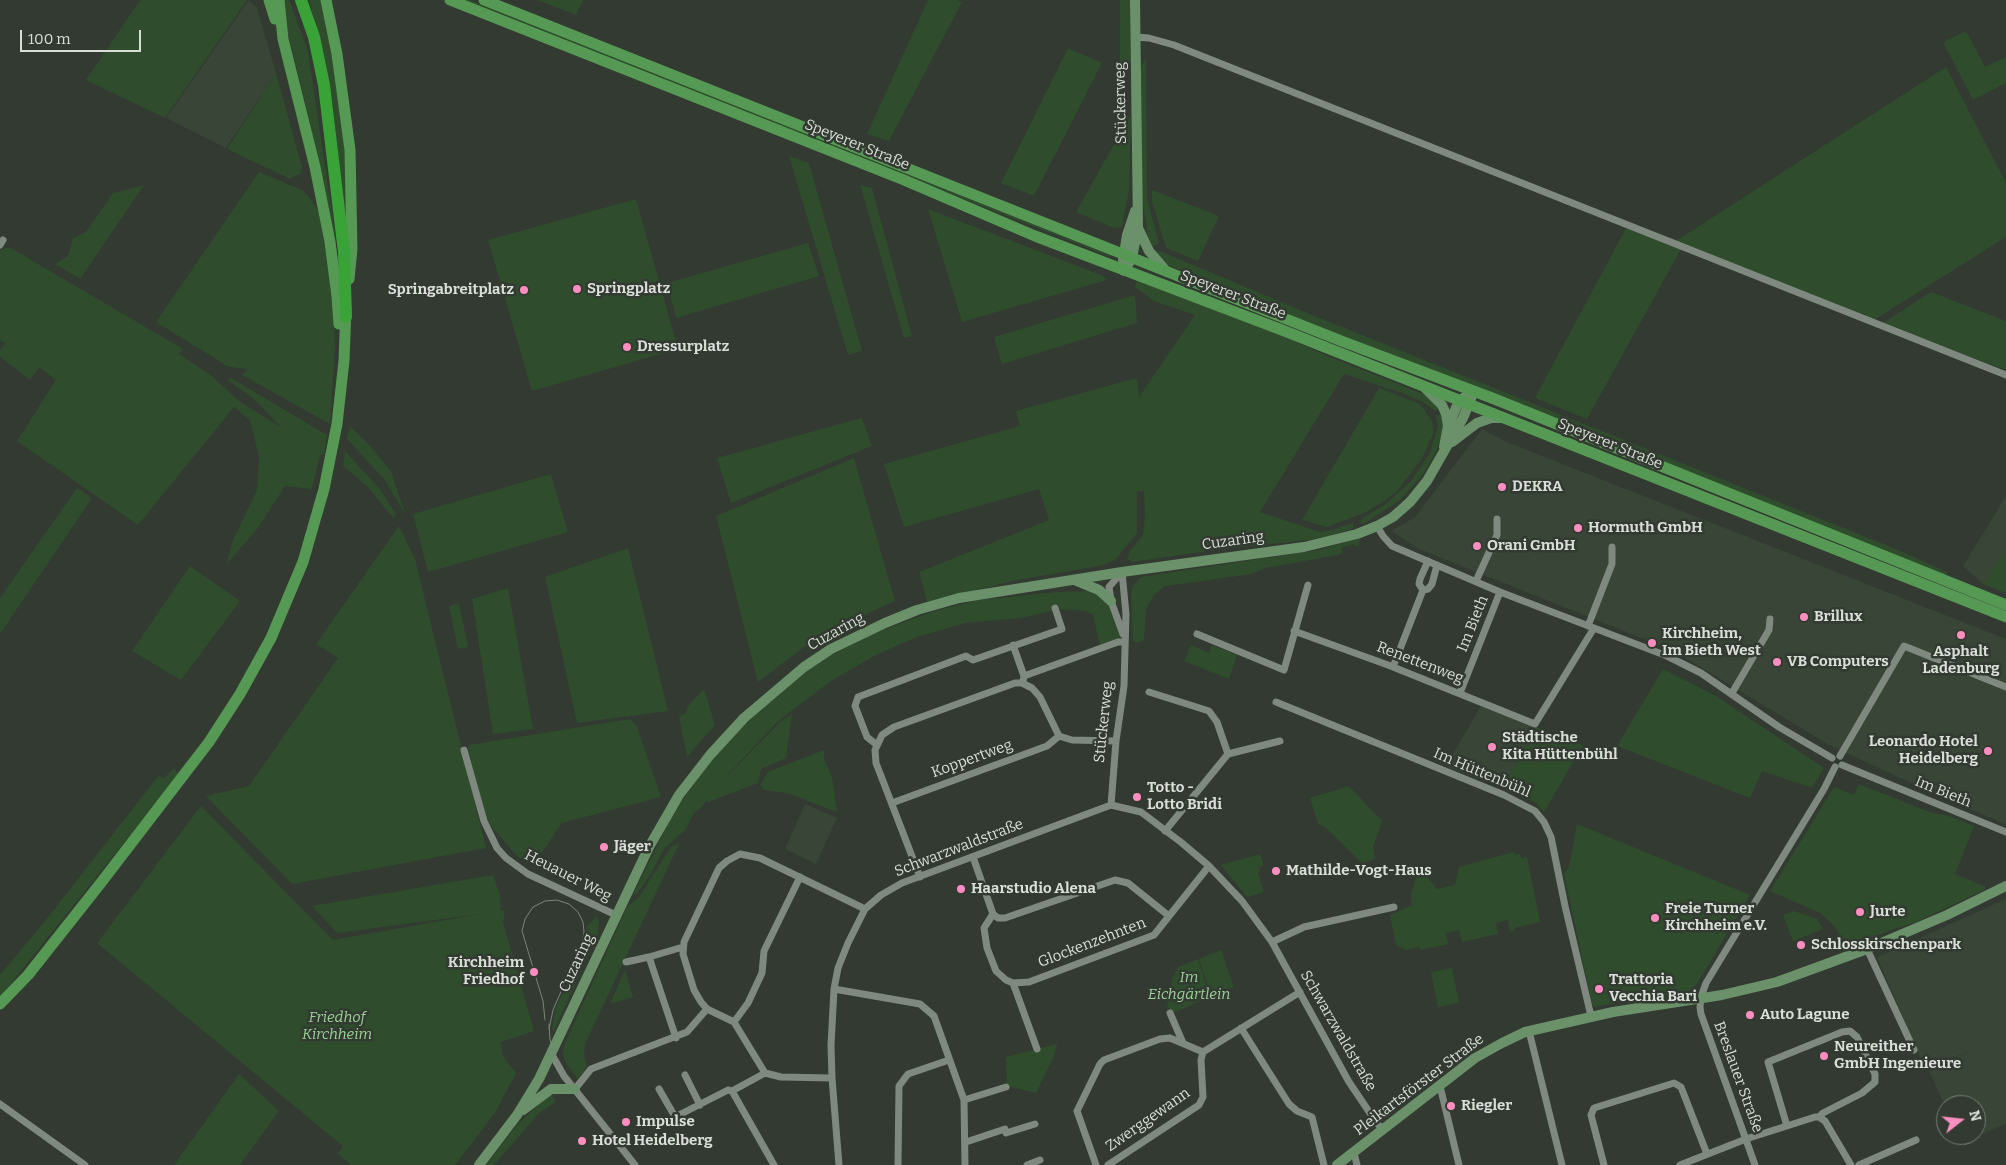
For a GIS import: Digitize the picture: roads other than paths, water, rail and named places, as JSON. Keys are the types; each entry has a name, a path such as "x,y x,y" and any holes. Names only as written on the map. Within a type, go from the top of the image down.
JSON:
{"highway":[{"path":"302,2 314,37 324,85 344,252 346,317"}],"main road":[{"path":"269,0 283,39 315,167 330,242 337,296 341,386"},
{"path":"279,0 283,39"},
{"path":"0,1014 28,975 176,787 209,742 240,694 270,638 303,562 320,506 337,424 352,249 350,150 337,54 326,0"},
{"name":"Speyerer Straße","path":"450,0 904,180 1124,271 1247,316 2006,617"},
{"name":"Speyerer Straße","path":"484,0 1402,365 1474,390 2006,605"},
{"name":"Stückerweg","path":"1124,271 1138,227 1135,0"},
{"name":"Stückerweg","path":"1128,256 1127,235 1138,205"},
{"path":"1138,227 1149,251 1168,272"},
{"path":"1422,386 1442,405 1448,426"},
{"name":"Cuzaring","path":"1442,458 1448,426 1474,390"},
{"name":"Cuzaring","path":"479,1165 517,1115 539,1079 649,847 679,795 710,754 744,718 804,667 831,649 858,635 925,608 959,598 1122,572 1304,547 1348,537 1377,526 1393,517 1410,502 1427,481 1449,444 1465,402"},
{"path":"1449,444 1477,423 1491,418 1503,418"},
{"path":"1076,580 1099,590 1111,600"},
{"name":"Pleikartsförster Straße","path":"1337,1165 1476,1058 1502,1043 1529,1031 1591,1016 1722,994 1777,982 1868,949 1947,915 2006,886"},
{"path":"0,1004 28,975"},
{"path":"517,1115 551,1089 575,1089"}],"street":[{"path":"1135,37 1150,38 1174,45 2006,375"},
{"name":"Im Bieth","path":"1476,581 1497,535 1497,519"},
{"name":"Im Bieth","path":"1377,526 1392,546 1500,592 1667,656 1701,673 1779,727 1836,757"},
{"path":"1591,627 1612,564 1612,547"},
{"path":"1423,590 1419,584 1428,561"},
{"path":"1423,590 1428,589 1432,584 1437,565"},
{"path":"1111,600 1110,587 1122,572"},
{"name":"Stückerweg","path":"1110,805 1116,741 1124,686 1126,614 1122,572"},
{"path":"1197,634 1284,670 1308,585"},
{"path":"1393,667 1423,590"},
{"name":"Im Bieth","path":"1460,693 1500,592"},
{"name":"Stückerweg","path":"1111,600 1125,642"},
{"path":"877,745 867,737 861,722 855,706 858,697 966,656 973,660 1062,629 1055,608"},
{"path":"1732,693 1769,630 1770,619"},
{"name":"Renettenweg","path":"1294,631 1393,667 1536,724 1591,627"},
{"path":"920,877 876,763 875,750 882,735 894,727 1023,680 1118,642 1125,642"},
{"path":"1013,645 1023,680 1040,697 1059,736 1072,740 1116,741"},
{"path":"1701,997 1706,983 1838,766 1843,762 1836,757 1904,646 2006,687"},
{"path":"1150,692 1209,711 1217,722 1228,754"},
{"name":"Im Hüttenbühl","path":"1276,702 1504,795 1535,811 1544,822 1551,837 1591,1016"},
{"name":"Koppertweg","path":"892,803 1048,746 1059,736"},
{"path":"1165,831 1228,754 1280,741"},
{"name":"Heuauer Weg","path":"464,750 484,821 497,848 506,858 528,874 616,915"},
{"name":"Im Bieth","path":"1838,766 2006,832"},
{"name":"Schwarzwaldstraße","path":"839,1165 831,1045 834,989 838,968 865,909 882,894 902,883 1110,805 1140,812 1209,866 1242,901 1272,942 1353,1088 1376,1122 1384,1130"},
{"path":"765,1073 734,1022 706,1009 694,990 683,954 684,942 719,868 727,860 740,854 754,855 865,909"},
{"path":"973,857 993,914 998,918 1005,918 1115,880 1128,883 1169,916"},
{"name":"Glockenzehnten","path":"1013,983 1030,982 1154,935 1209,866"},
{"path":"734,1022 748,1003 762,973 764,951 800,877"},
{"path":"1272,942 1304,926 1394,907"},
{"path":"993,914 984,928 987,948 996,971 1006,980 1013,983 1037,1049"},
{"path":"626,962 683,947"},
{"path":"1868,949 1914,1050"},
{"path":"649,957 676,1038"},
{"path":"834,989 925,1006 934,1016 964,1100 965,1165"},
{"path":"1096,1165 1077,1111 1100,1064 1104,1060 1160,1039 1170,1038 1203,1052 1300,992"},
{"name":"Breslauer Straße","path":"1701,997 1701,1014 1756,1165"},
{"path":"575,1089 591,1069 676,1038 687,1032 706,1009"},
{"path":"1170,1013 1183,1043"},
{"path":"1241,1028 1289,1104 1297,1111 1312,1117 1324,1165"},
{"path":"1529,1031 1562,1165"},
{"path":"1680,1165 1746,1139 1819,1118 1823,1113 1862,1093 1875,1082 1875,1074 1858,1037 1850,1031 1842,1032 1768,1062 1787,1126"},
{"name":"Zwerggewann","path":"1108,1165 1199,1105 1203,1097 1201,1060 1203,1052"},
{"path":"551,1053 562,1072 635,1165"},
{"path":"898,1165 899,1086 908,1074 949,1060"},
{"path":"659,1089 674,1115 677,1116 728,1090 732,1092 765,1073 781,1077 832,1078"},
{"path":"685,1075 700,1104"},
{"path":"1604,1165 1591,1114 1594,1108 1674,1084 1681,1087 1707,1154"},
{"path":"1440,1086 1459,1165"},
{"path":"964,1100 1006,1087"},
{"path":"732,1092 774,1165"},
{"path":"0,1104 85,1165"},
{"path":"1819,1118 1830,1129 1851,1165"},
{"path":"966,1142 1005,1129 1006,1133 1035,1124"},
{"path":"1859,1165 1916,1140"},
{"path":"1354,1153 1357,1165"},
{"path":"1027,1165 1040,1160"}],"tram line":[{"path":"545,1020 543,1001 522,931 525,919 533,907 545,901 557,900 569,904 578,912 583,922 584,932 582,943 553,1010 549,1029"},
{"path":"549,1024 550,1040 559,1065 637,1165"}],"place":[{"name":"Springplatz","path":"577,289"},
{"name":"Springabreitplatz","path":"524,290"},
{"name":"Dressurplatz","path":"627,347"},
{"name":"DEKRA","path":"1502,487"},
{"name":"Hormuth GmbH","path":"1578,528"},
{"name":"Orani GmbH","path":"1477,546"},
{"name":"Brillux","path":"1804,617"},
{"name":"Asphalt Ladenburg","path":"1961,635"},
{"name":"Kirchheim, Im Bieth West","path":"1652,643"},
{"name":"VB Computers","path":"1777,662"},
{"name":"Städtische Kita Hüttenbühl","path":"1492,747"},
{"name":"Leonardo Hotel Heidelberg","path":"1988,751"},
{"name":"Totto - Lotto Bridi","path":"1137,797"},
{"name":"Jäger","path":"604,847"},
{"name":"Mathilde-Vogt-Haus","path":"1276,871"},
{"name":"Haarstudio Alena","path":"961,889"},
{"name":"Jurte","path":"1860,912"},
{"name":"Freie Turner Kirchheim e.V.","path":"1655,918"},
{"name":"Schlosskirschenpark","path":"1801,945"},
{"name":"Kirchheim Friedhof","path":"534,972"},
{"name":"Trattoria Vecchia Bari","path":"1599,989"},
{"name":"Auto Lagune","path":"1750,1015"},
{"name":"Neureither GmbH Ingenieure","path":"1824,1056"},
{"name":"Riegler","path":"1451,1106"},
{"name":"Impulse","path":"626,1122"},
{"name":"Hotel Heidelberg","path":"582,1141"}],"park label":[{"name":"Im Eichgärtlein","path":"1189,986"},
{"name":"Friedhof Kirchheim","path":"337,1026"}]}
